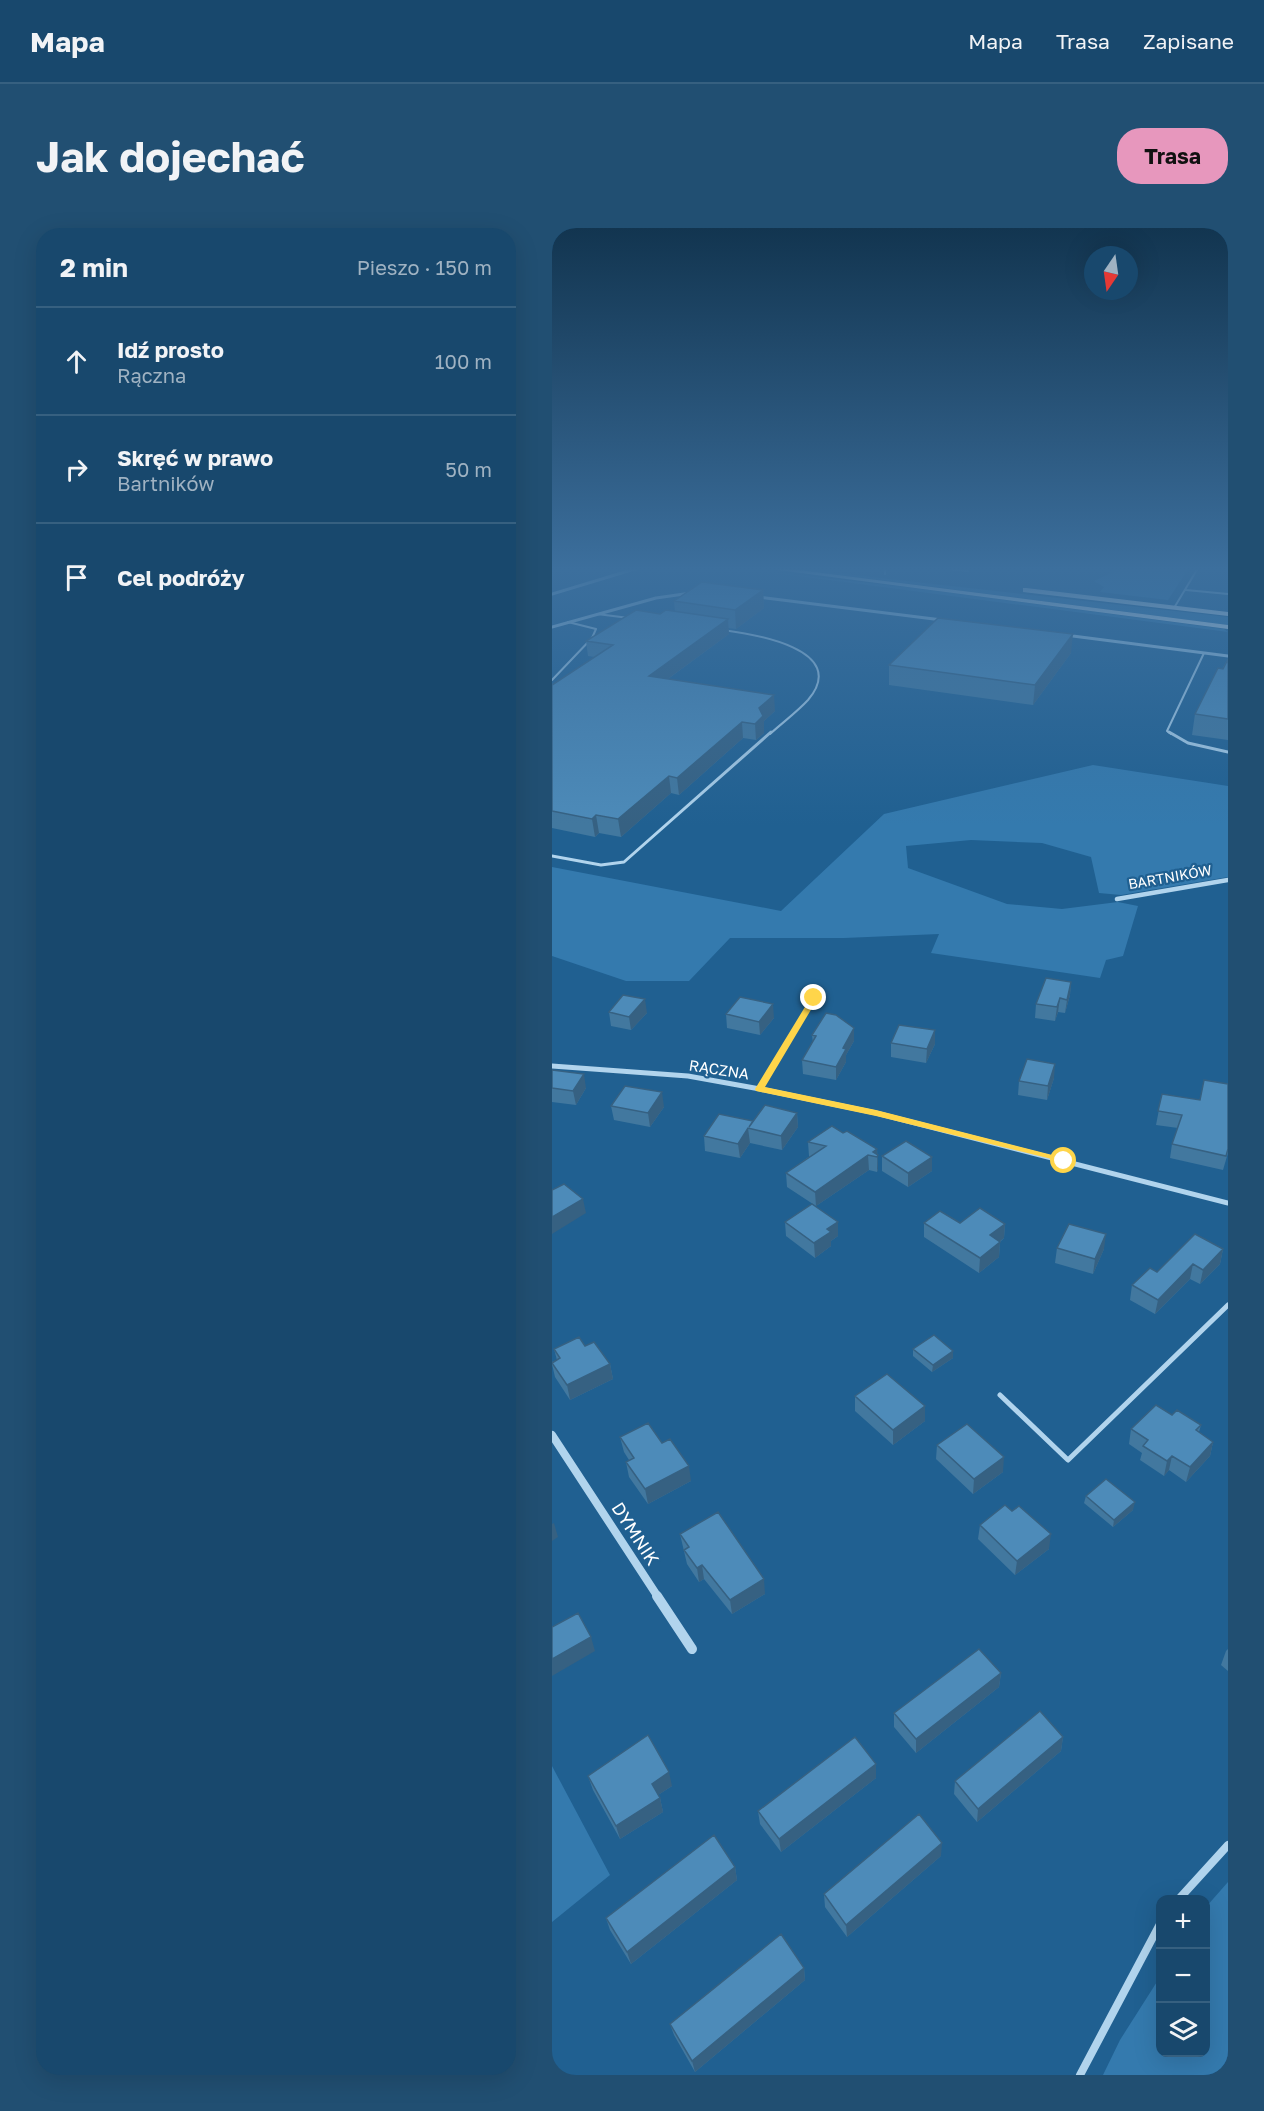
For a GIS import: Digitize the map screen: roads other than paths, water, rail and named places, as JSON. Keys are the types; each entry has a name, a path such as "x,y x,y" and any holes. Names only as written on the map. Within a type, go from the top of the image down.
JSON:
{"street":[{"name":"BARTNIKÓW","path":"1117,899 1228,880"},
{"path":"760,1089 814,998"},
{"name":"RĄCZNA","path":"552,1066 688,1076 760,1089 876,1113 1228,1203"},
{"name":"DYMNIK","path":"552,1434 692,1649"}],"lane":[{"path":"552,680 577,654"},
{"path":"552,856 601,865 624,862 809,699 816,690 820,672 815,662 804,654"},
{"path":"1203,654 1167,731 1178,741 1228,752"},
{"path":"1000,1395 1068,1460 1228,1305"},
{"path":"1182,1895 1228,1845"},
{"path":"1080,2075 1156,1933"}]}
